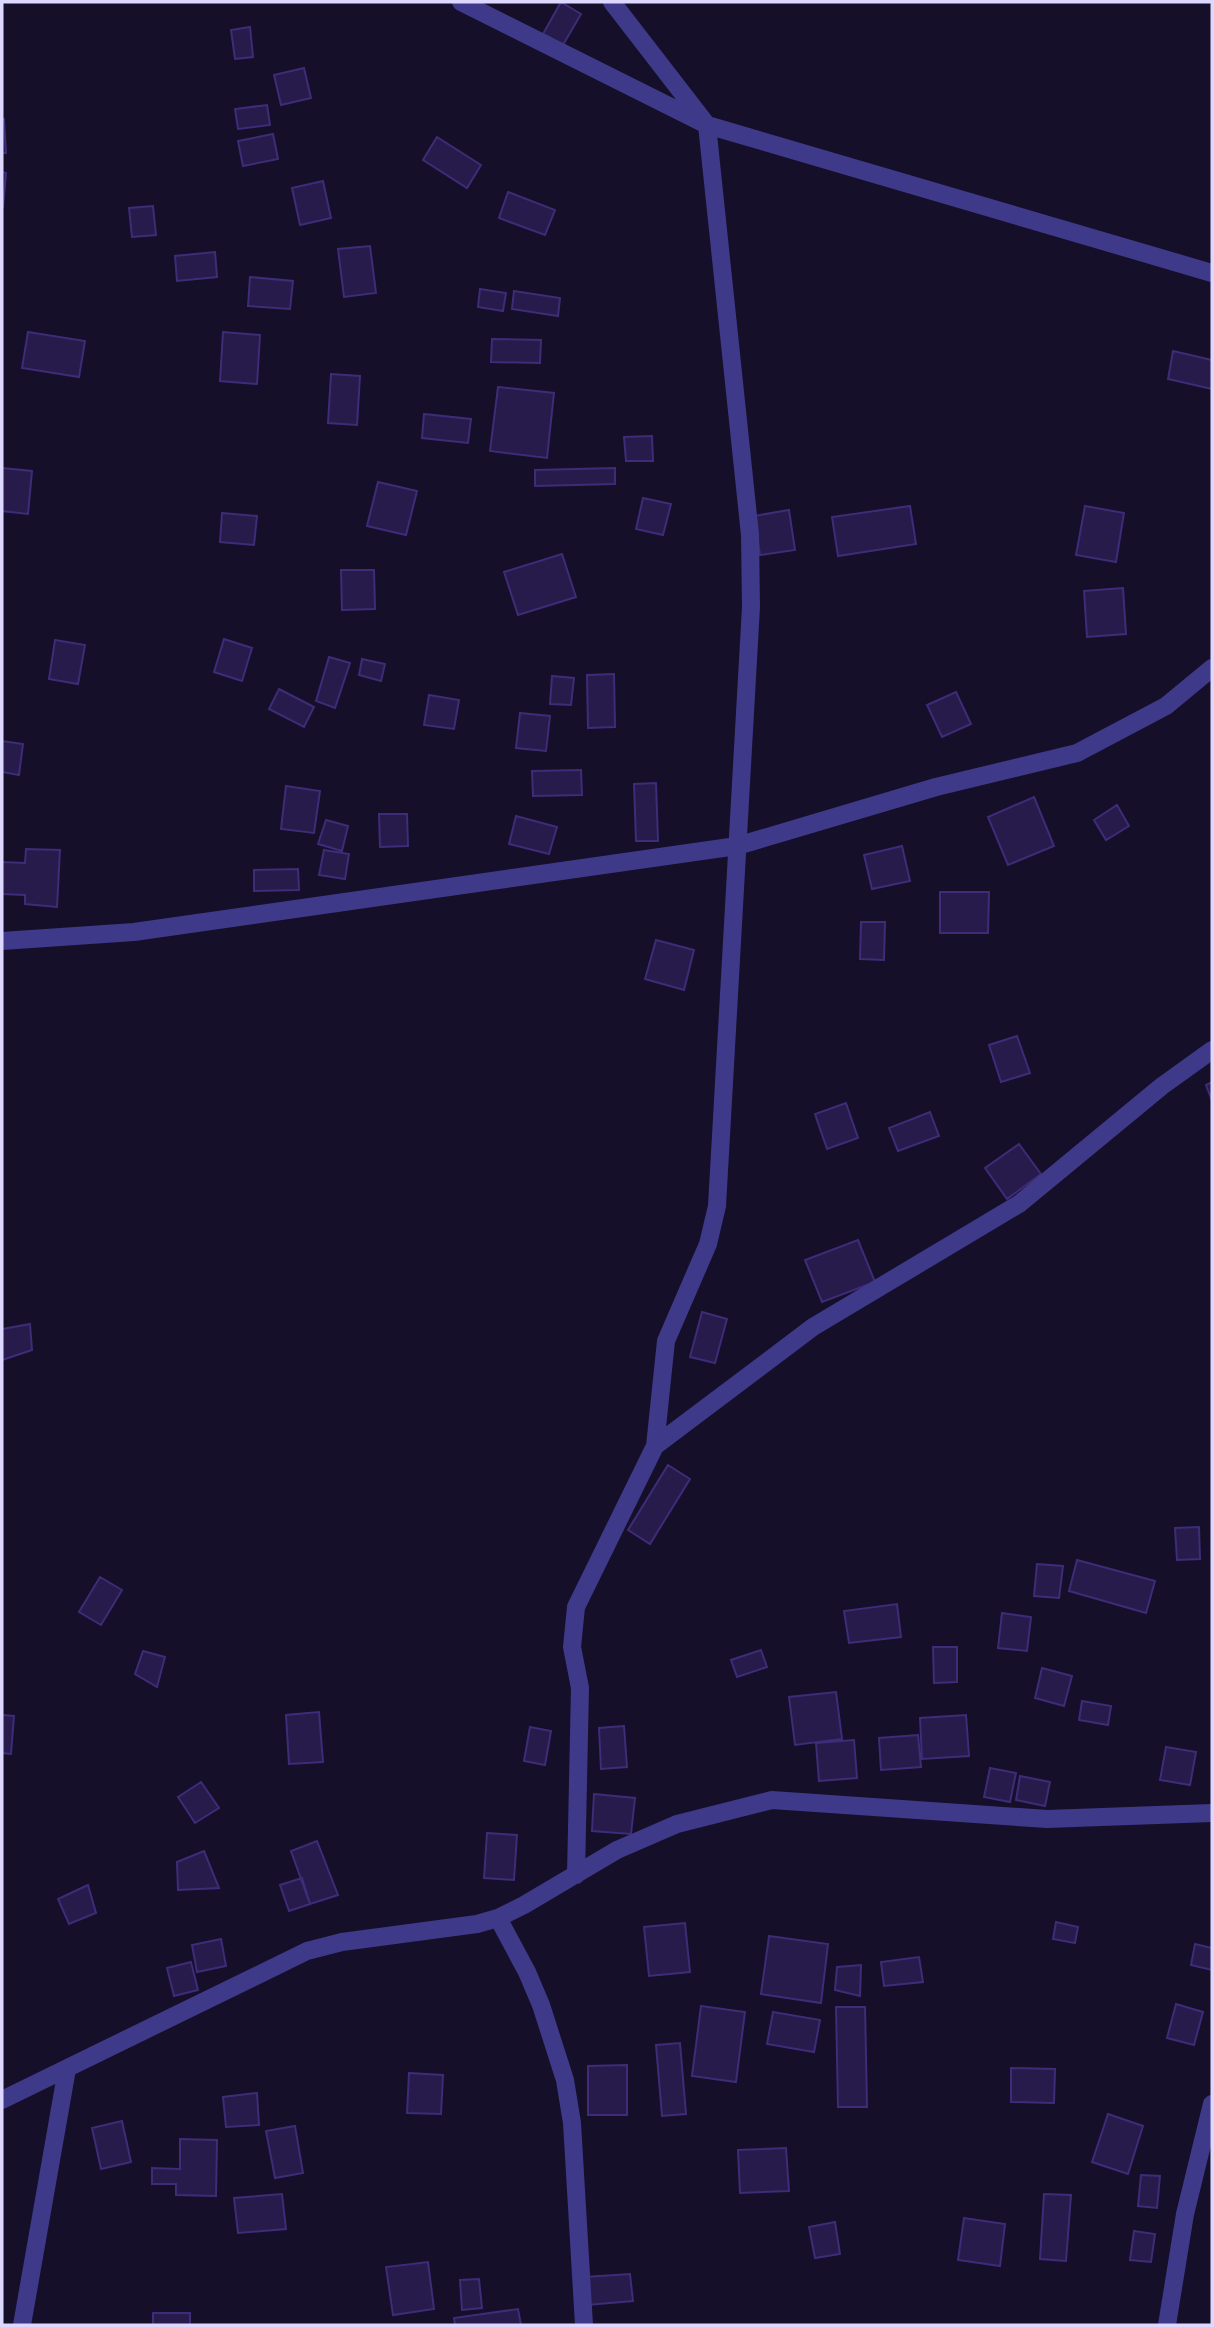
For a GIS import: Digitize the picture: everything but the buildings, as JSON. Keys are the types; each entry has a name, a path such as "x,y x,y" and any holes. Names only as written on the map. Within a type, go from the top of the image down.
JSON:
{"street":[{"path":"461,2 707,125 1212,272"},
{"path":"576,1875 580,1688 572,1647 576,1607 655,1446 666,1340 708,1244 717,1206 751,607 750,535 707,125 612,2"},
{"path":"2,941 134,932 737,846 936,787 1077,753 1166,706 1212,668"},
{"path":"655,1446 813,1326 1019,1204 1162,1086 1212,1050"},
{"path":"2,2100 307,1951 342,1942 477,1924 498,1918 617,1850 677,1824 772,1800 1047,1819 1212,1813"},
{"path":"498,1918 541,2005 565,2080 572,2123 584,2325"},
{"path":"22,2325 67,2069"},
{"path":"1167,2325 1185,2214 1212,2104"}]}
